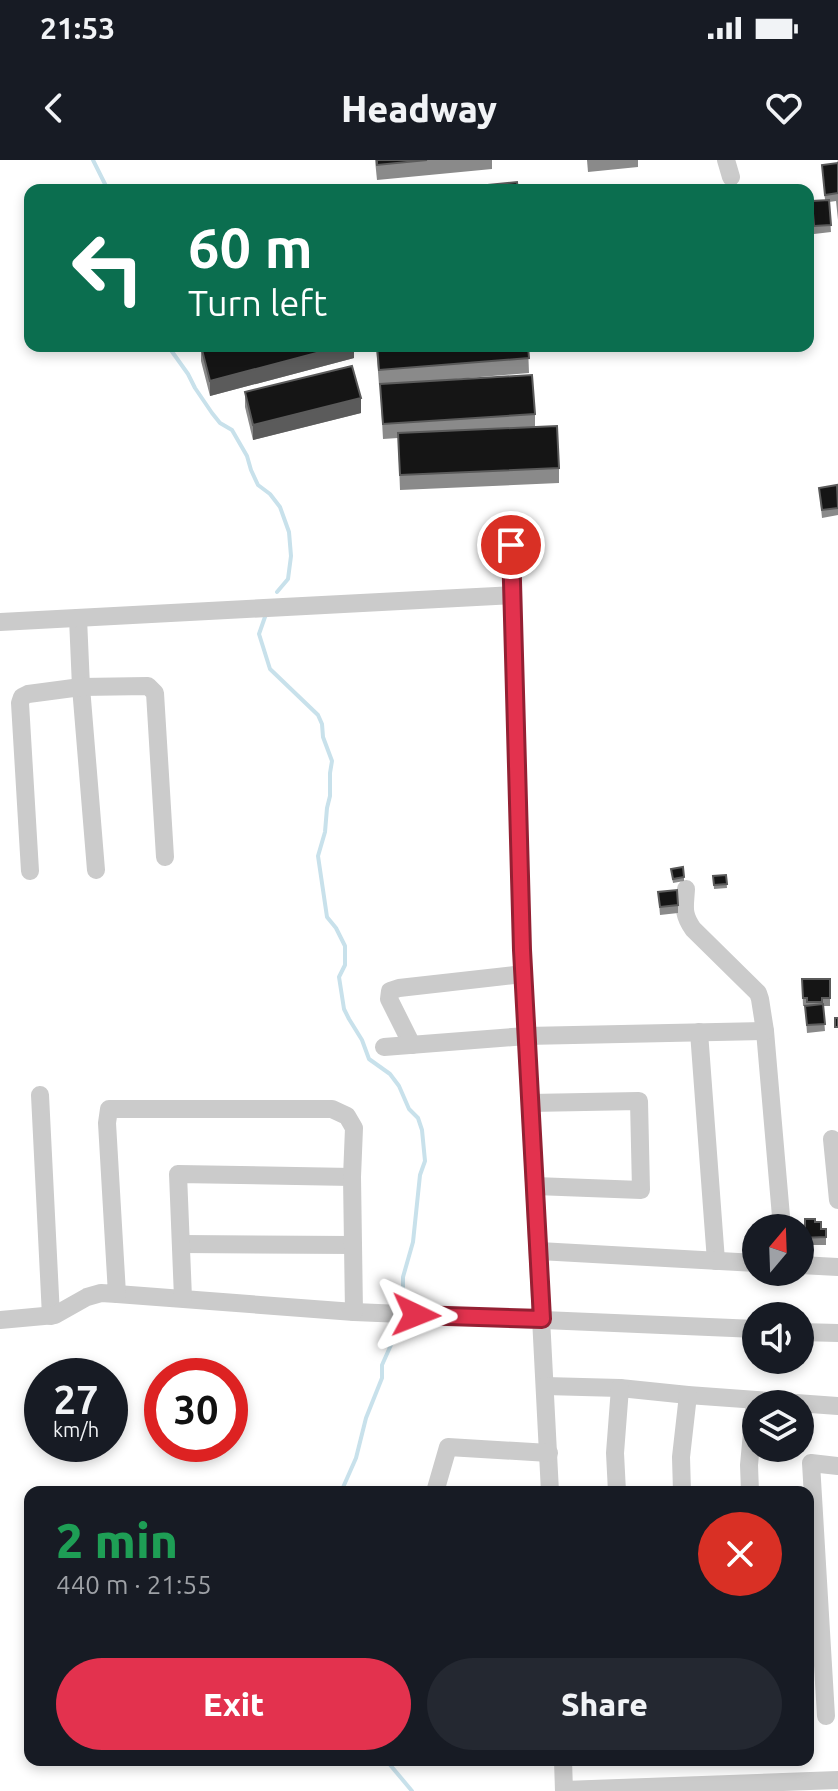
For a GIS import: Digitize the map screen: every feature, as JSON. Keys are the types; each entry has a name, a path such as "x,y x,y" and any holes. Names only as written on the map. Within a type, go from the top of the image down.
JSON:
{"street":[{"path":"511,545 523,974 550,1486"},
{"path":"0,622 513,595"},
{"path":"78,618 96,870"},
{"path":"30,871 20,703 22,697 28,694 81,687 148,686 155,693 165,857"},
{"path":"686,889 686,919 758,993 760,999 781,1214"},
{"path":"412,1045 389,999 390,991 523,974"},
{"path":"384,1047 526,1036 765,1031"},
{"path":"699,1032 716,1261"},
{"path":"40,1095 51,1316"},
{"path":"530,1103 639,1101 641,1190 535,1186"},
{"path":"117,1294 107,1123 109,1109 332,1109 347,1116 354,1128 354,1312"},
{"path":"832,1139 838,1200"},
{"path":"183,1298 178,1174 352,1177"},
{"path":"181,1244 353,1245"},
{"path":"539,1251 742,1262"},
{"path":"814,1266 838,1267"},
{"path":"0,1320 51,1316 101,1293 354,1312 742,1328"},
{"path":"814,1332 838,1333"},
{"path":"545,1386 620,1388 742,1399"},
{"path":"617,1486 615,1453 620,1388"},
{"path":"682,1486 681,1457 688,1395"},
{"path":"814,1404 838,1406"},
{"path":"437,1486 448,1447 549,1453"},
{"path":"749,1462 750,1486"},
{"path":"812,1486 811,1463 838,1466"},
{"path":"814,1521 824,1716"},
{"path":"563,1766 564,1791 838,1780"}],"building":[{"path":"377,160 427,160 377,165"},
{"path":"838,163 838,193 825,195 822,165"},
{"path":"829,200 831,225 814,226 814,201"},
{"path":"203,352 320,352 210,381"},
{"path":"378,352 528,352 529,358 379,370"},
{"path":"352,366 361,398 253,425 245,392"},
{"path":"532,375 535,414 383,424 380,384"},
{"path":"557,426 559,468 400,475 398,433"},
{"path":"837,485 838,508 822,510 819,488"},
{"path":"683,867 684,877 673,879 671,869"},
{"path":"726,875 727,884 714,885 713,876"},
{"path":"677,890 678,905 660,907 658,892"},
{"path":"802,979 830,979 830,998 822,998 822,1002 807,1002 807,998 803,998"},
{"path":"823,1004 825,1024 807,1025 805,1006"},
{"path":"814,1219 821,1222 821,1229 826,1229 826,1237 814,1237"}],"waterway":[{"path":"93,160 105,184"},
{"path":"172,352 212,413 220,423 232,430 247,456 258,485 280,507 289,532 291,556 288,579 277,592"},
{"path":"266,614 259,634 270,669 318,715 332,761 325,832 318,856 327,917 345,946 345,965 339,977 344,1009 369,1059 390,1074 399,1086 422,1130 425,1161 420,1175 413,1242 403,1277 403,1310"},
{"path":"344,1486 382,1378 382,1365 403,1318"},
{"path":"391,1766 412,1791"}],"route":[{"path":"416,1315 542,1319 522,950 511,545"}]}
